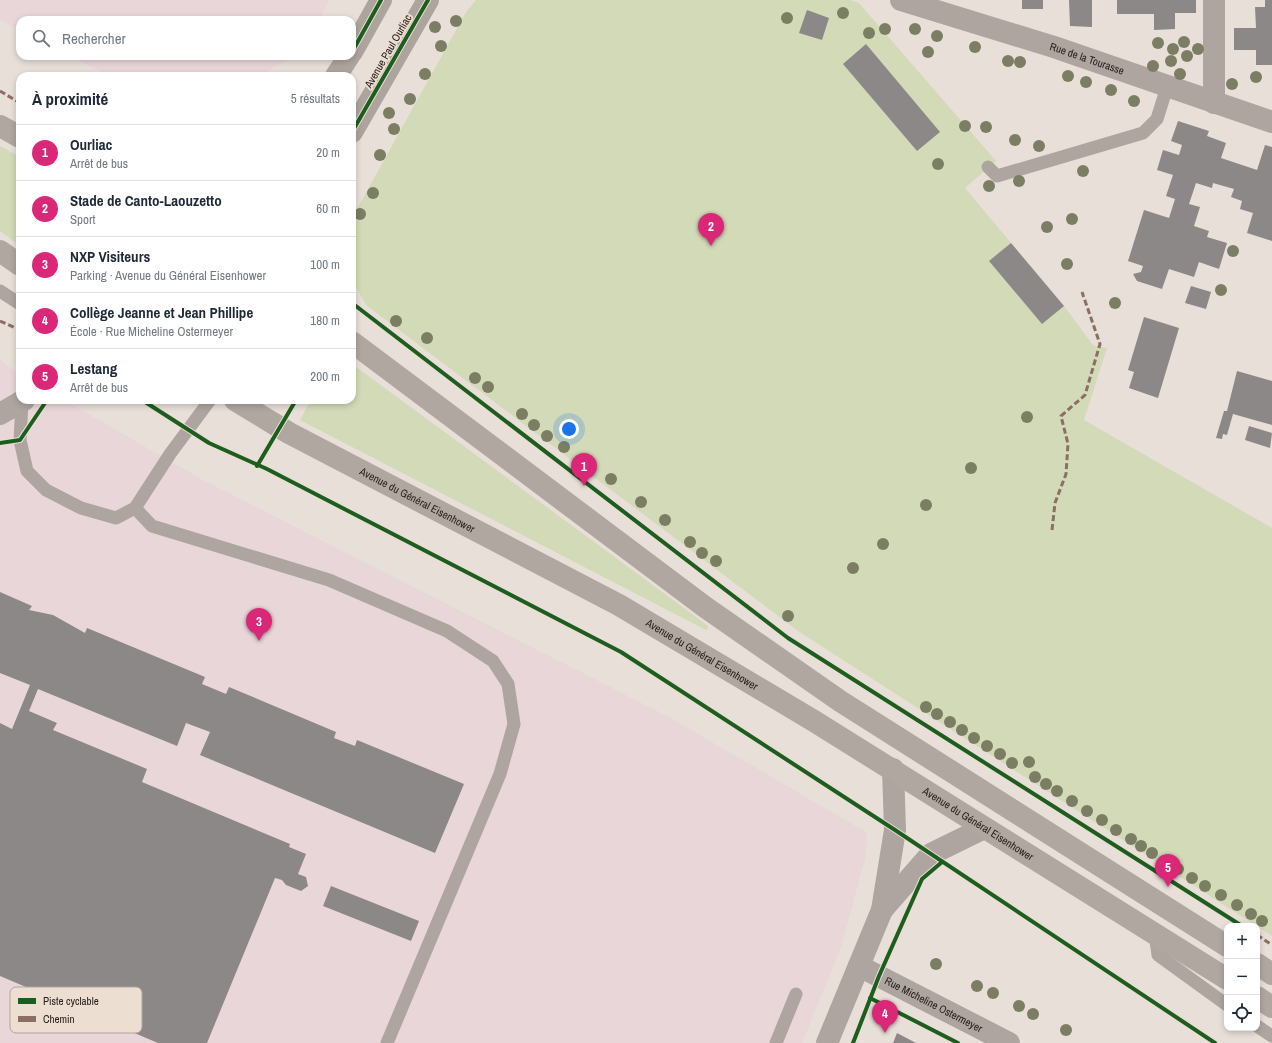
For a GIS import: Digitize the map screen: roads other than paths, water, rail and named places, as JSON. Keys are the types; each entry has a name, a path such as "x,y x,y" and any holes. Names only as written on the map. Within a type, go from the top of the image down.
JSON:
{"main road":[{"path":"356,45 382,0"},
{"name":"Avenue Paul Ourliac","path":"356,125 428,0"},
{"path":"339,72 346,60"},
{"path":"0,126 16,135"},
{"path":"0,251 16,262"},
{"path":"356,345 705,607 833,697 1224,944"},
{"name":"Avenue du Général Eisenhower","path":"242,404 289,433 619,605 893,769 984,828 1224,976"},
{"path":"1260,966 1272,974"},
{"path":"1260,999 1272,1007"}],"street":[{"name":"Rue de la Tourasse","path":"901,0 1054,48 1272,122"},
{"path":"1214,0 1214,103"},
{"path":"0,414 18,404"},
{"path":"827,1043 882,910 895,830 893,769"},
{"path":"882,910 931,854 984,828"},
{"name":"Rue Micheline Ostermeyer","path":"859,966 1009,1043"}],"lane":[{"path":"988,167 997,176 1143,133 1157,119 1167,87"},
{"path":"0,291 16,301"},
{"path":"23,404 20,440 27,471 46,490 81,508 116,518 135,508 170,454 207,404"},
{"path":"135,508 152,526 329,580 447,631 493,660 508,684 514,724 500,774 387,1043"},
{"path":"1155,934 1158,955 1224,1003"},
{"path":"776,1043 796,994"},
{"path":"1260,1028 1272,1036"}],"place":[{"name":"Stade de Canto-Laouzetto","path":"711,246"},
{"name":"Ourliac","path":"584,486"},
{"name":"NXP Visiteurs","path":"259,641"},
{"name":"Lestang","path":"1168,887"},
{"name":"Collège Jeanne et Jean Phillipe","path":"885,1033"}]}
